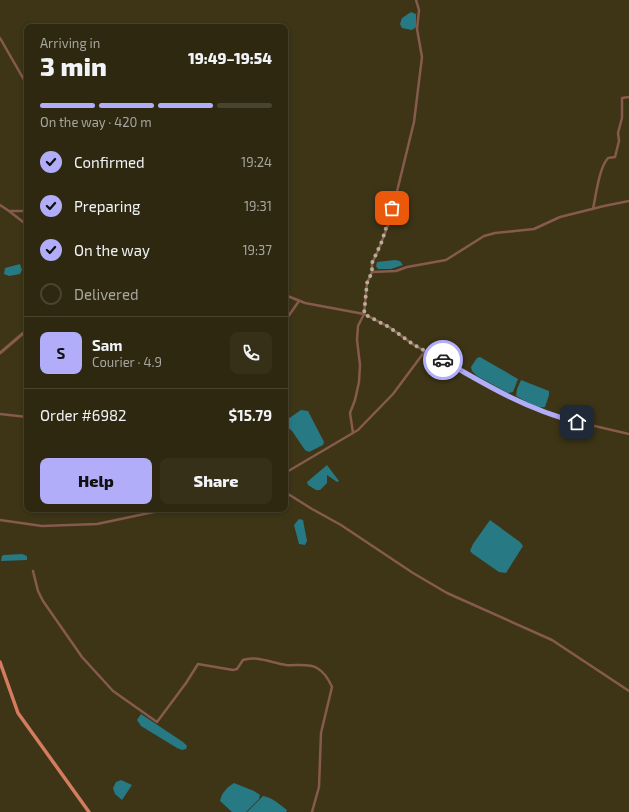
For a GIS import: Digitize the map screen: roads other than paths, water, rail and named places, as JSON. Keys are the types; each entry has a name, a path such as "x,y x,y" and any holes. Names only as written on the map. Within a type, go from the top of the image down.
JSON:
{"main road":[{"path":"0,662 18,713 89,812"}],"street":[{"path":"353,433 350,413 359,382 360,365 357,340 358,326 364,314 367,283 372,272 372,263 390,220 414,122 422,57 417,29 419,10 416,0"},
{"path":"0,38 24,80"},
{"path":"593,209 605,161 608,158 615,157 619,140 618,133 622,118 622,98 629,97"},
{"path":"372,272 396,271 407,267 446,260 484,236 495,233 534,230 560,217 629,201"},
{"path":"0,205 24,224"},
{"path":"9,211 24,211"},
{"path":"288,296 320,307 364,314 510,398 552,416 629,434"},
{"path":"288,317 299,301"},
{"path":"0,352 24,332"},
{"path":"288,471 358,430 393,394 426,351"},
{"path":"0,414 24,416"},
{"path":"288,494 341,525 413,573 447,593 552,640 629,691"},
{"path":"0,520 42,526 97,524 154,512"},
{"path":"33,571 38,591 43,601 82,657 113,691 157,722 198,664 233,670 237,669 243,660 252,658 286,665 316,667 323,673 332,687 321,733 319,787 312,812"}],"water":[{"path":"411,12 416,14 416,27 412,30 402,28 400,24 402,18"},
{"path":"395,260 400,261 403,265 391,269 378,269 376,266 377,262"},
{"path":"20,264 22,270 20,274 9,276 4,274 5,268"},
{"path":"480,357 518,379 513,392 508,393 477,376 472,371 471,367 477,358"},
{"path":"521,380 549,391 545,407 538,407 516,396"},
{"path":"301,410 308,411 324,442 323,445 309,452 305,450 288,428 288,419"},
{"path":"327,465 339,481 337,482 327,475 327,483 320,490 316,490 308,485 307,482"},
{"path":"299,519 303,520 307,541 305,545 299,544 294,525"},
{"path":"490,520 520,542 523,546 506,573 499,572 470,551 473,544"},
{"path":"22,554 27,556 27,560 1,561 2,556 4,555"},
{"path":"141,714 183,742 187,746 186,749 182,750 177,748 141,726 137,720"},
{"path":"121,780 132,785 122,800 115,794 113,788 116,782"},
{"path":"234,783 260,795 259,799 246,812 232,812 220,801 225,791"},
{"path":"263,796 276,802 287,810 286,812 247,812"}]}
